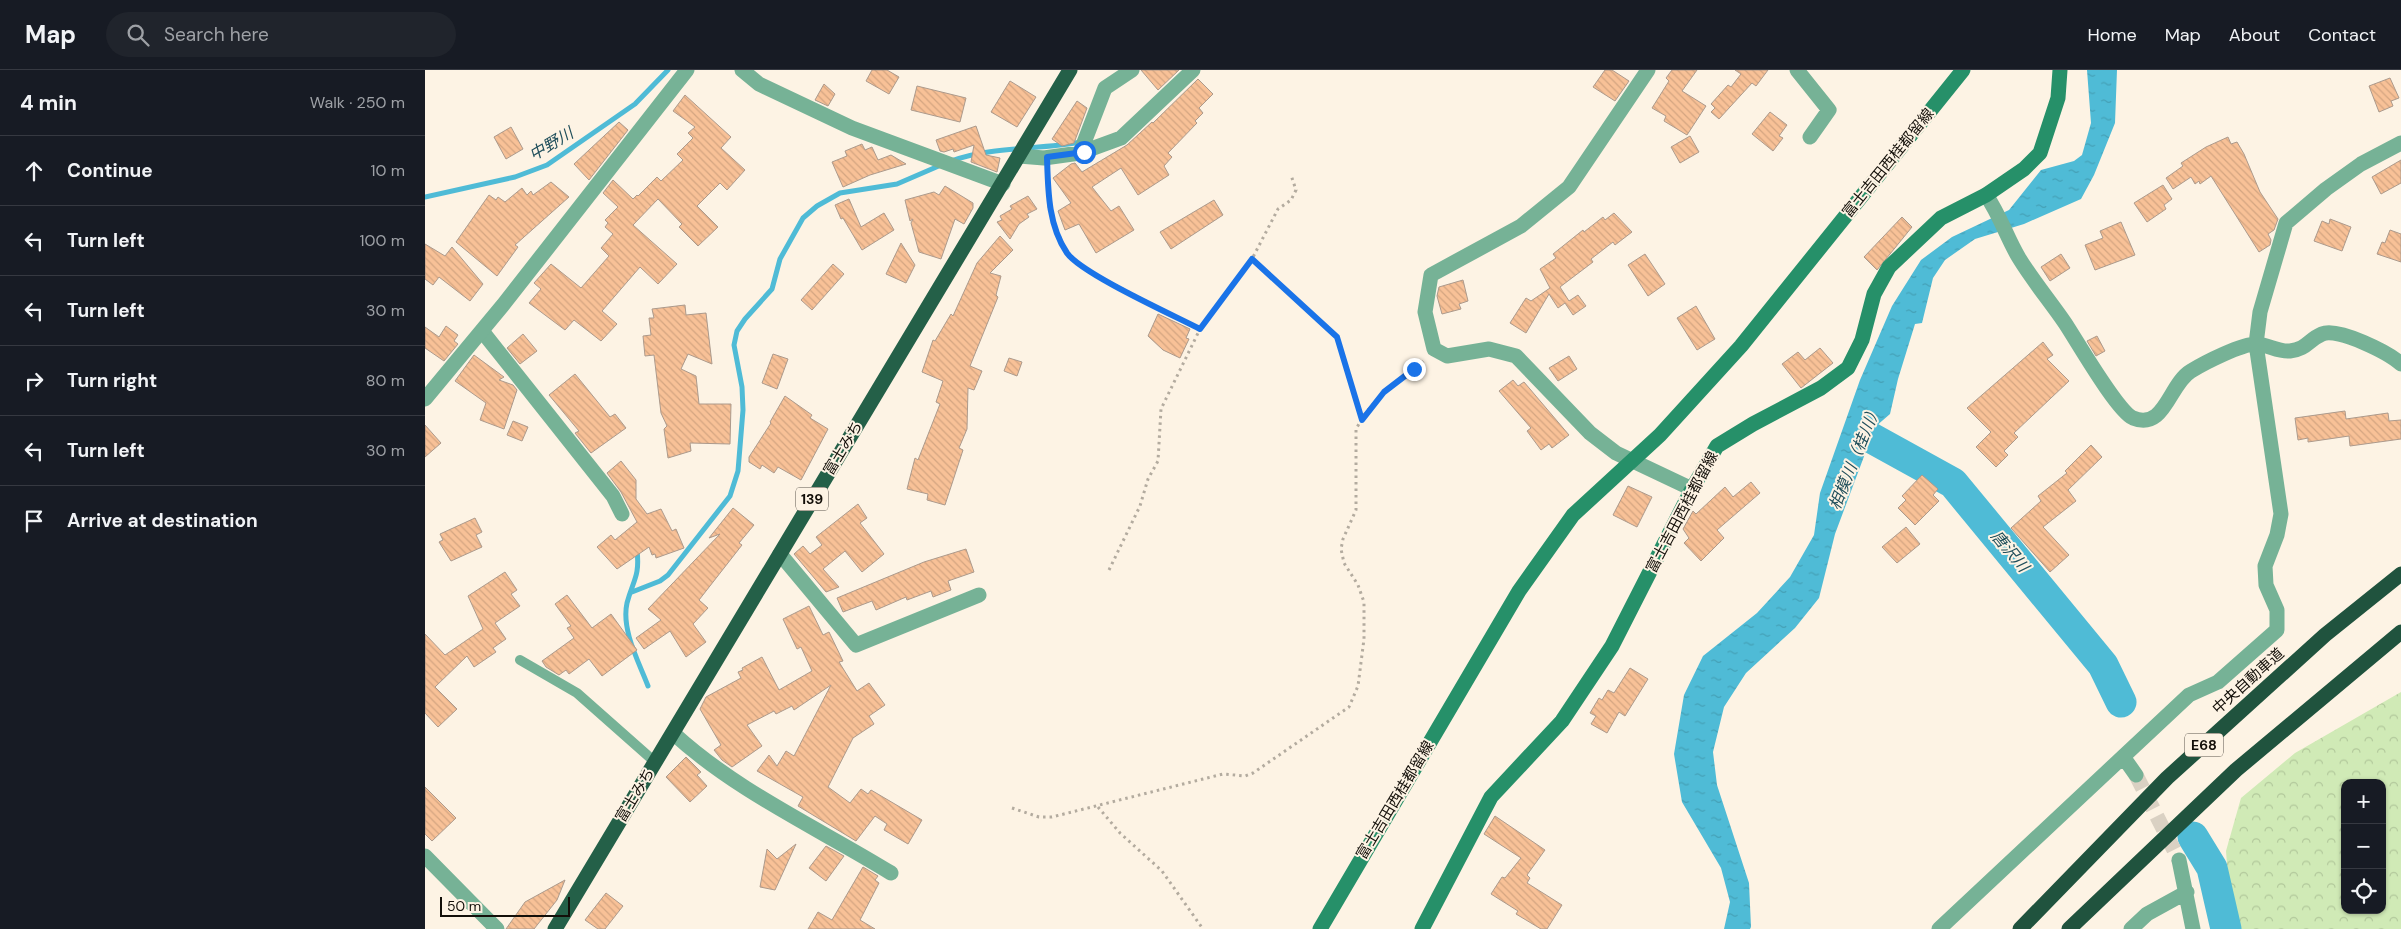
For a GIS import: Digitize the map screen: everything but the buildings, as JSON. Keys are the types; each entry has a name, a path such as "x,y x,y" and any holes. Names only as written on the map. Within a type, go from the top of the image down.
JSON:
{"highway":[{"name":"富士みち","path":"555,929 1070,70"},
{"name":"中央自動車道","path":"2020,929 2167,778 2325,635 2401,574"},
{"name":"E68","path":"2069,929 2235,770 2401,632"}],"main road":[{"name":"富士吉田西桂都留線","path":"1320,929 1519,591 1573,515 1659,435 1741,346 1963,70"},
{"name":"富士吉田西桂都留線","path":"1422,929 1491,797 1561,721 1612,646 1692,489 1717,446 1753,424 1821,388 1847,368 1862,340 1874,294 1889,267 1941,218 1991,201 2040,153 2059,98 2060,70"}],"street":[{"path":"427,393 481,331 687,70"},
{"path":"742,70 759,84 853,128 1003,184"},
{"path":"1080,153 1105,88 1133,70"},
{"path":"1019,156 1047,157 1080,153 1121,138 1193,70"},
{"path":"1648,70 1569,187 1521,226 1431,275 1425,312 1434,349 1447,356 1489,349 1516,356 1590,433 1616,453 1692,489"},
{"path":"1797,70 1829,110 1810,137"},
{"path":"1939,929 2124,758 2189,695 2218,682 2277,630 2277,610 2266,585 2265,566 2277,535 2281,514 2256,344 2260,312 2286,223 2312,200 2361,164 2401,143"},
{"path":"1991,201 2019,257 2065,324 2101,382 2131,417 2146,421 2157,417 2189,372 2243,347 2256,344 2282,352 2301,350 2323,334 2336,333 2391,355 2401,364"},
{"path":"481,331 613,496 623,514"},
{"path":"779,554 856,645 979,595"},
{"path":"673,733 698,756 732,779 891,873"},
{"path":"2124,758 2136,775"},
{"path":"425,856 497,929"},
{"path":"2179,860 2193,929"},
{"path":"2131,929 2147,914 2187,892"}],"lane":[{"path":"520,660 577,693 655,762"}],"path":[{"path":"1047,157 1049,207 1055,227 1068,254 1086,270 1200,329"},
{"path":"1109,570 1140,506 1148,479 1158,461 1161,409 1200,329 1252,259 1278,210 1291,200 1296,190 1291,175"},
{"path":"1252,259 1337,337 1362,420"},
{"path":"1012,808 1039,817 1052,817 1098,807 1223,774 1245,776 1253,773 1349,707 1359,677 1364,639 1364,602 1358,585 1344,563 1341,550 1343,539 1356,510 1356,429 1384,392 1428,357"},
{"path":"1098,807 1120,833 1162,871 1203,929"}],"green space":[{"path":"2401,692 2401,929 2232,929 2226,851 2241,798 2295,753"}],"water":[{"name":"相模川（桂川）","path":"2087,70 2117,70 2115,123 2094,175 2081,199 2024,224 1975,239 1945,260 1933,278 1922,323 1915,324 1898,379 1890,414 1875,427 1835,534 1819,598 1795,628 1746,673 1724,707 1713,752 1717,785 1749,883 1751,927 1750,929 1724,929 1730,902 1721,868 1682,802 1674,754 1684,695 1703,656 1757,613 1790,577 1814,535 1820,493 1860,380 1892,306 1921,260 1952,237 2009,210 2041,170 2074,161 2082,155 2091,123"}],"waterway":[{"name":"中野川","path":"425,197 515,177 547,165 635,104 668,70"},
{"path":"951,161 983,153 1081,142"},
{"path":"632,592 660,581 668,575 730,496 738,471 743,410 742,387 734,345 737,331 745,319 772,289 780,259 803,218 817,206 840,193 897,184 941,165"},
{"name":"唐沢川","path":"1866,435 1953,483 2103,665 2121,702"},
{"path":"637,550 637,573 627,603 626,624 632,646 648,686"},
{"name":"唐沢川","path":"2193,837 2212,868 2226,929"}],"tunnel":[{"path":"2136,775 2179,860"}],"route":[{"path":"1084,152 1047,157 1049,207 1055,227 1068,254 1086,270 1200,329 1212,316 1252,259 1337,337 1362,420 1366,412 1384,392 1414,369"}]}
